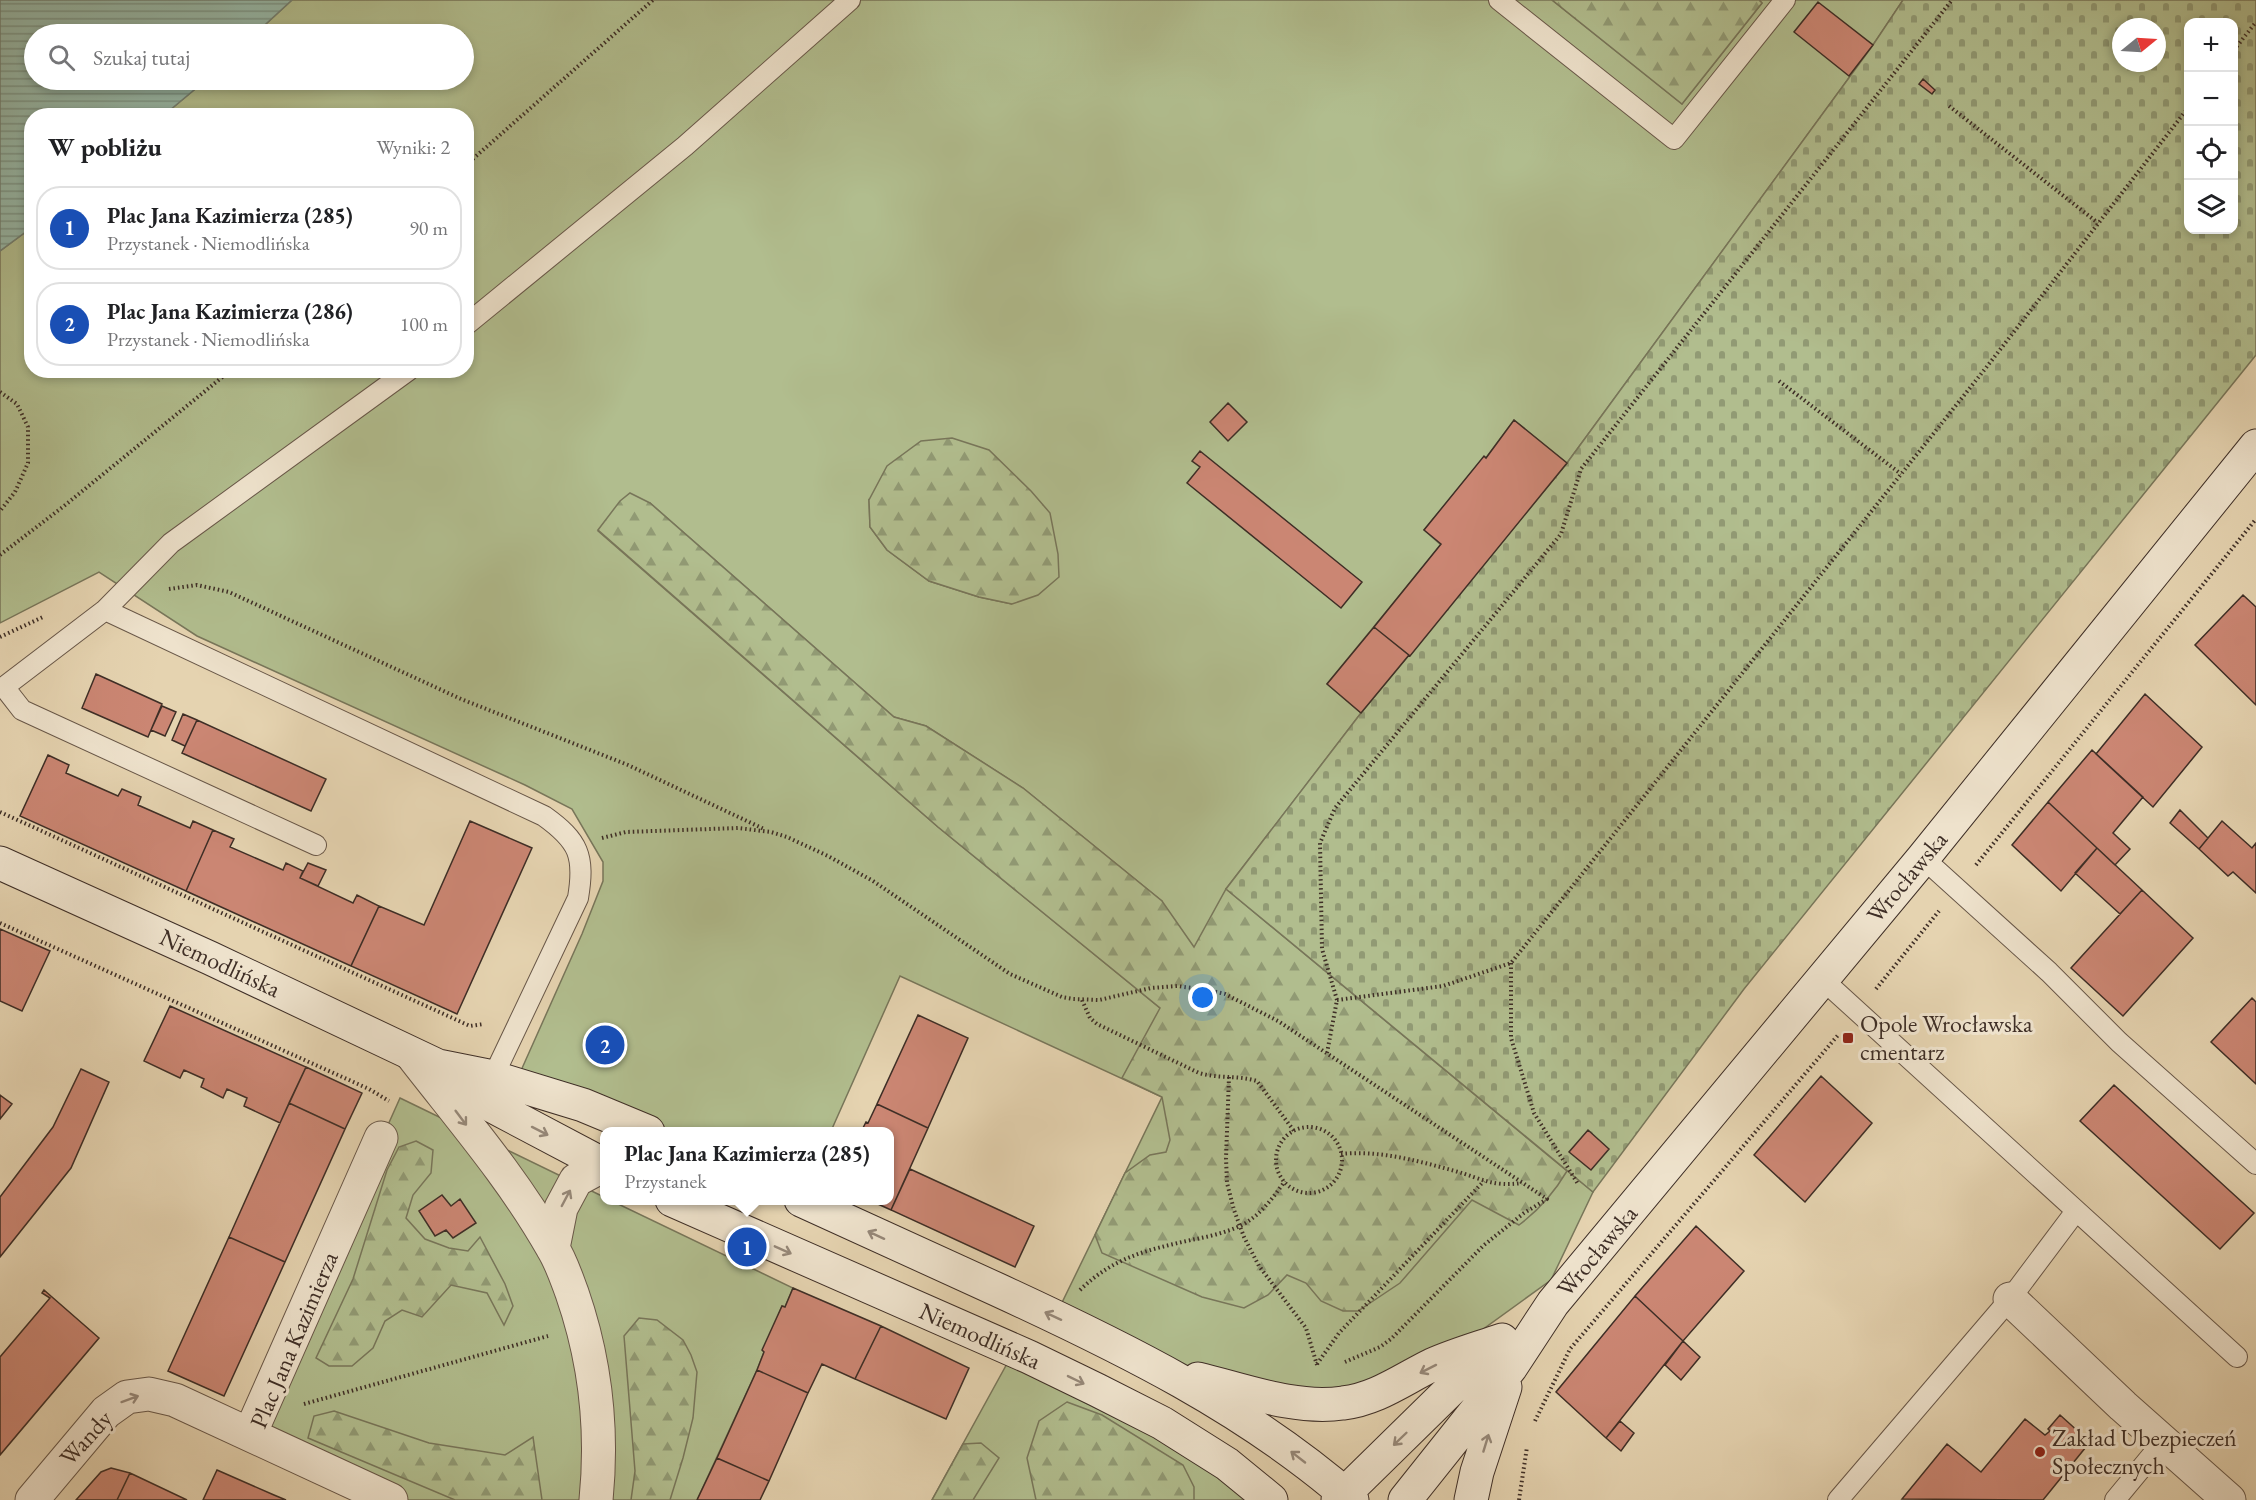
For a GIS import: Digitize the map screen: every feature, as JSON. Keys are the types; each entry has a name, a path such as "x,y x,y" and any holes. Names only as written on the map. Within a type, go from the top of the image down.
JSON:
{"main road":[{"name":"Wrocławska","path":"1345,1498 1506,1354 1553,1303 1923,858 2256,446"},
{"name":"Niemodlińska","path":"0,863 210,958 425,1060 481,1100 600,1163"},
{"name":"Niemodlińska","path":"425,1060 493,1077 583,1105 638,1127"},
{"path":"425,1060 553,1248 583,1326 594,1384 597,1420 597,1500"},
{"name":"Plac Jana Kazimierza","path":"381,1138 253,1426 391,1500"},
{"path":"553,1248 561,1208 576,1180 600,1167"},
{"name":"Niemodlińska","path":"683,1205 1029,1357 1097,1390 1162,1423 1227,1464 1271,1500"},
{"name":"Niemodlińska","path":"812,1205 1055,1317 1162,1370 1218,1401 1272,1437 1345,1498"},
{"path":"2010,1299 2163,1442 2229,1500"},
{"name":"Wrocławska","path":"1405,1500 1506,1354"},
{"path":"1162,1370 1281,1400 1342,1403 1367,1398 1398,1385 1432,1366 1506,1354 1471,1500"},
{"name":"Wandy","path":"32,1500 106,1412 127,1397 149,1394 175,1400 253,1426"}],"lane":[{"path":"474,318 676,153 850,0"},
{"path":"1499,0 1674,139 1785,0"},
{"path":"316,845 22,710 4,687 105,610 171,543 398,378"},
{"path":"105,610 544,816 559,826 576,845 581,877 578,898 493,1077"},
{"path":"1923,858 2049,972 2120,1042 2256,1164"},
{"path":"1822,979 2237,1357"},
{"path":"1838,1500 2010,1299 2076,1211"},
{"path":"2115,1500 2163,1442"}],"path":[{"path":"474,158 653,0"},
{"path":"1327,1053 1337,1000 1322,949 1320,843 1335,808 1561,534 1581,469 1952,0"},
{"path":"2238,45 2256,22"},
{"path":"1949,106 2098,224"},
{"path":"1337,1000 1443,986 1511,963 1901,474 2184,113"},
{"path":"0,555 73,499 221,378"},
{"path":"1779,381 1901,474"},
{"path":"0,392 17,404 28,427 28,463 15,492 0,511"},
{"path":"120,597 197,585 229,592 461,699 628,765 828,856 873,881 1010,974 1062,997 1082,1000 1110,999 1151,988 1177,986 1225,994 1260,1010 1547,1199 1524,1213 1484,1245 1391,1339 1372,1351 1338,1364"},
{"path":"0,812 470,1026 480,1026 490,1022 514,1034"},
{"path":"576,845 626,832 738,828 771,832"},
{"path":"0,923 369,1089 394,1104"},
{"path":"1511,963 1511,1038 1534,1113 1578,1184"},
{"path":"1082,1000 1090,1018 1109,1031 1199,1073 1214,1077 1257,1081 1294,1131"},
{"path":"1229,1077 1226,1130 1227,1183 1240,1226 1259,1266 1306,1328 1317,1365 1316,1373"},
{"path":"1316,1128 1326,1132 1334,1139 1341,1154 1340,1170 1328,1188 1307,1193 1297,1191 1285,1181 1277,1167 1277,1157 1280,1146 1294,1131 1316,1128"},
{"path":"1341,1154 1369,1154 1417,1160 1502,1186 1523,1183"},
{"path":"1084,1286 1096,1274 1143,1251 1209,1236 1240,1226 1263,1210 1285,1181"},
{"path":"1317,1365 1339,1333 1484,1181"},
{"path":"253,1426 583,1326"},
{"path":"1317,1365 1324,1365"}],"green space":[{"path":"292,0 1552,0 1682,104 1762,3 1759,0 1903,0 1873,45 1567,463 1514,420 1486,458 1424,530 1441,545 1327,684 1361,713 1226,889 1593,1192 1551,1280 1432,1366 1367,1398 1162,1370 1055,1317 1162,1097 900,976 833,1127 639,1127 519,1075 603,881 603,862 572,809 525,785 197,636 99,572 0,623 0,251 24,233 24,378 474,378 474,108 172,108 194,90 474,90 474,24 266,24","holes":["869,500 1012,604 979,597 929,581 887,550 870,527","650,503 894,717 926,726 1023,788 1162,901 1160,1008 938,827 598,531"]},
{"path":"1552,0 1759,0 1762,3 1682,104"},
{"path":"1903,0 2256,0 2256,355 1744,989 1593,1192 1226,889 1361,713 1567,463 1873,45"},
{"path":"952,438 989,450 1050,513 1058,554 1059,577 1038,595 1012,604 979,597 929,581 887,550 870,527 869,500 887,466 921,441"},
{"path":"630,493 650,503 894,717 926,726 1023,788 1162,901 1194,947 1226,889 1567,1171 1557,1187 1540,1207 1519,1225 1472,1200 1400,1283 1358,1311 1343,1311 1321,1301 1306,1283 1287,1275 1268,1295 1244,1308 1202,1297 1102,1253 1095,1235 1125,1173 1150,1155 1166,1152 1170,1140 1162,1097 1122,1078 1160,1008 938,827 598,530 620,501"},
{"path":"400,1098 600,1195 600,1205 620,1205 793,1288 785,1307 782,1306 757,1370 697,1500 391,1500 250,1434"},
{"path":"416,1141 433,1150 431,1173 413,1195 406,1218 425,1239 449,1248 468,1251 480,1237 505,1284 513,1306 504,1325 487,1293 451,1285 422,1317 402,1310 385,1321 373,1348 352,1366 329,1366 316,1358 353,1279 387,1170 399,1147"},
{"path":"639,1318 657,1320 683,1340 697,1372 693,1418 670,1500 631,1500 635,1471 624,1336"},
{"path":"1014,1351 1271,1500 932,1500"},
{"path":"1067,1402 1102,1415 1183,1465 1194,1487 1194,1500 1036,1500 1027,1458 1039,1421"},
{"path":"334,1411 429,1443 505,1455 533,1437 542,1500 455,1500 308,1438 314,1416"},
{"path":"981,1443 999,1458 973,1500 932,1500 963,1444"}],"shaded area":[{"path":"0,0 292,0 266,24 24,24 24,90 194,90 172,108 24,108 24,233 0,251"}],"building":[{"path":"1818,2 1873,45 1849,76 1794,32"},
{"path":"1923,79 1935,90 1932,94 1919,84"},
{"path":"1228,403 1247,422 1228,441 1210,422"},
{"path":"1514,420 1567,463 1410,656 1374,627 1441,544 1424,530 1484,456 1486,458"},
{"path":"1200,451 1362,582 1341,608 1187,483 1200,467 1192,461"},
{"path":"2243,595 2256,607 2256,705 2195,645"},
{"path":"1374,627 1409,655 1361,713 1327,684"},
{"path":"96,674 162,704 148,737 82,708"},
{"path":"2145,694 2202,747 2153,807 2096,754"},
{"path":"162,706 176,712 165,736 151,730"},
{"path":"183,714 197,720 185,746 172,740"},
{"path":"197,720 326,779 311,811 182,753"},
{"path":"2092,750 2143,797 2113,833 2130,849 2115,865 2048,802"},
{"path":"48,755 69,765 66,773 118,796 122,789 141,797 138,805 190,828 193,821 213,830 186,891 20,816"},
{"path":"2048,802 2097,848 2061,891 2012,845"},
{"path":"2180,810 2208,838 2199,849 2170,823"},
{"path":"470,821 532,848 457,1014 351,966 379,906 424,925"},
{"path":"2222,821 2252,848 2256,843 2256,893 2233,872 2228,876 2199,849"},
{"path":"213,830 234,839 230,847 283,870 286,863 303,871 300,878 353,903 357,895 379,906 351,966 186,891"},
{"path":"2097,848 2142,890 2120,914 2075,873"},
{"path":"308,863 326,870 318,886 300,878"},
{"path":"2142,890 2193,938 2123,1016 2071,968"},
{"path":"0,929 50,951 22,1011 0,1001"},
{"path":"2252,998 2256,1002 2256,1084 2211,1042"},
{"path":"170,1006 306,1067 280,1123 244,1106 247,1098 227,1089 223,1098 201,1087 204,1079 184,1070 180,1078 144,1061"},
{"path":"918,1015 968,1038 928,1128 877,1104"},
{"path":"306,1067 362,1093 345,1129 289,1103"},
{"path":"81,1069 109,1082 71,1168 0,1257 0,1197 53,1127"},
{"path":"1821,1076 1872,1123 1805,1202 1754,1155"},
{"path":"2114,1085 2254,1213 2220,1249 2080,1121"},
{"path":"0,1095 12,1104 0,1119"},
{"path":"289,1103 345,1129 285,1262 229,1237"},
{"path":"877,1104 928,1128 894,1203 894,1127 864,1127 866,1122 868,1123"},
{"path":"1588,1130 1609,1149 1591,1170 1569,1152"},
{"path":"910,1169 1034,1226 1015,1267 891,1210"},
{"path":"442,1195 451,1206 460,1199 476,1223 453,1238 446,1230 435,1236 419,1211"},
{"path":"880,1205 893,1205 891,1210"},
{"path":"1696,1226 1744,1271 1683,1341 1635,1296"},
{"path":"229,1237 285,1262 224,1396 168,1371"},
{"path":"793,1288 881,1326 855,1379 822,1364 808,1393 757,1370 764,1352 762,1350"},
{"path":"44,1290 99,1338 0,1455 0,1357 50,1298 42,1293"},
{"path":"1635,1296 1683,1341 1606,1438 1556,1392"},
{"path":"881,1326 969,1368 946,1419 855,1379"},
{"path":"1683,1341 1700,1357 1681,1380 1665,1365"},
{"path":"757,1370 808,1393 769,1481 717,1458"},
{"name":"Zakład Ubezpieczeń Społecznych","path":"2060,1415 2090,1442 2043,1500 1902,1499 1947,1444 1981,1472 2025,1419 2045,1435"},
{"path":"1620,1421 1634,1433 1621,1451 1606,1438"},
{"path":"717,1458 769,1481 760,1500 697,1500"},
{"path":"111,1468 130,1473 117,1500 76,1500 101,1472"},
{"path":"217,1470 274,1495 286,1500 203,1500"},
{"path":"130,1473 187,1500 117,1500"}],"place":[{"name":"Opole Wrocławska cmentarz","path":"1848,1038"},
{"name":"Plac Jana Kazimierza (286)","path":"605,1045"},
{"name":"Plac Jana Kazimierza (285)","path":"747,1247"},
{"name":"Zakład Ubezpieczeń Społecznych","path":"2040,1452"}]}
